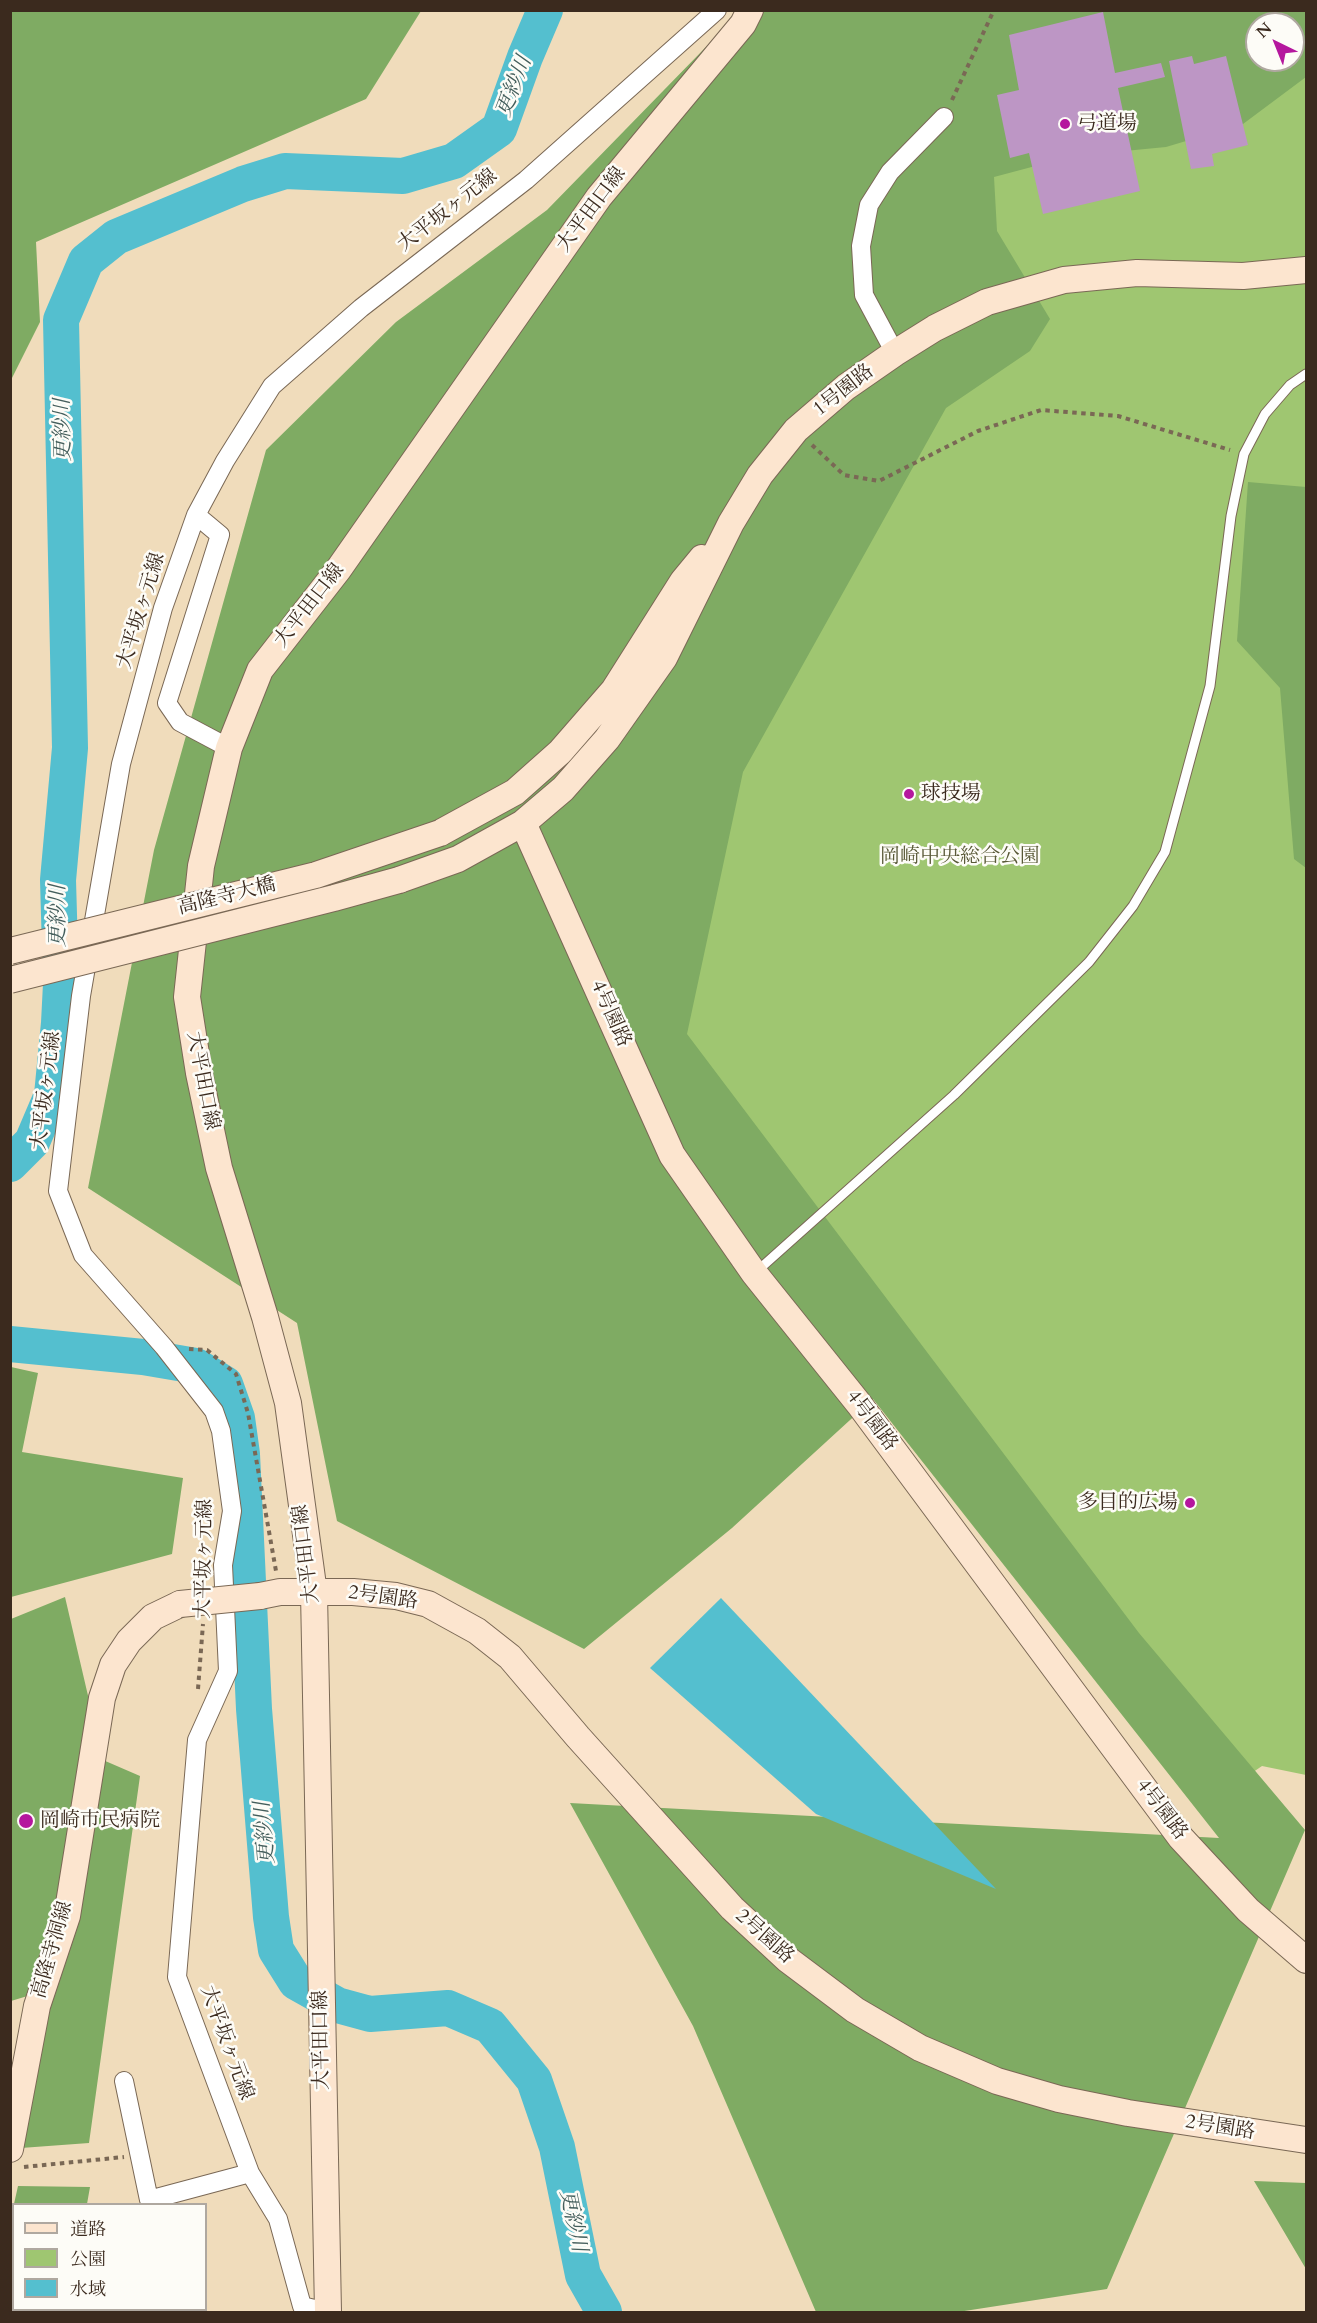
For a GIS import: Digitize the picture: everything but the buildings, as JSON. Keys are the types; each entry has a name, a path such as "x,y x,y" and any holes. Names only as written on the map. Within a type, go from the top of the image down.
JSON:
{"street":[{"name":"大平坂ヶ元線","path":"327,2313 302,2306 278,2219 250,2173 177,1977 197,1740 228,1671 223,1565 232,1511 221,1431 214,1411 164,1347 83,1255 58,1191 81,996 121,764 163,608 196,515 225,461 272,386 361,308 526,180 717,10"},
{"name":"大平田口線","path":"327,2313 314,1593 288,1404 265,1317 219,1168 199,1073 187,997 201,866 229,748 260,670 338,570 599,197 743,24 750,10"},
{"path":"895,352 864,295 861,246 869,205 890,172 944,117"},
{"name":"1号園路","path":"458,859 523,823 563,789 607,739 664,658 731,523 760,475 796,430 846,387 895,352 935,328 987,302 1064,280 1137,273 1243,276 1306,270"},
{"path":"196,515 220,535 166,704 180,722 229,748"},
{"name":"高隆寺大橋","path":"10,951 316,875 440,833 515,792 560,752 614,690 683,581 731,523"},
{"name":"4号園路","path":"523,823 672,1155 754,1273 859,1404 1181,1838 1248,1910 1306,1960"},
{"name":"高隆寺大橋","path":"10,981 323,901 399,880 458,859"},
{"name":"2号園路","path":"270,1594 353,1592 396,1596 428,1604 477,1631 510,1657 585,1746 732,1908 787,1959 855,2010 920,2048 998,2081 1059,2099 1128,2113 1306,2140"},
{"name":"高隆寺洞線","path":"14,2146 37,2006 67,1916 102,1698 113,1665 129,1641 153,1617 180,1604 205,1599 270,1594"},
{"path":"124,2082 149,2200 250,2173"}],"lane":[{"path":"754,1273 954,1095 1089,962 1134,906 1166,852 1210,686 1231,516 1244,454 1265,414 1290,385 1306,374"}],"path":[{"path":"944,117 994,10"},
{"path":"796,430 844,475 879,481 978,431 1041,410 1118,416 1244,454"},
{"path":"265,1515 270,1594"},
{"path":"199,1668 205,1599"},
{"path":"14,2146 140,2156"}],"green space":[{"path":"11,10 421,11 366,99 36,242 40,322 11,380"},
{"path":"741,11 1306,11 1306,77 1243,124 1166,147 1073,156 994,177 997,231 1050,319 1030,351 946,408 743,772 687,1034 1139,1633 1305,1830 1107,2289 958,2312 816,2312 693,2026 570,1803 1219,1838 873,1399 732,1528 584,1649 337,1521 297,1323 88,1188 154,850 266,450 396,322 547,210"},
{"name":"岡崎中央総合公園","path":"1306,11 1306,1775 1262,1766 1198,1810 576,880 927,114 1245,27 1245,72 1305,72 1305,12 1302,12"},
{"path":"1248,482 1306,487 1306,868 1294,859 1280,688 1237,641"},
{"path":"11,1367 38,1373 22,1452 183,1478 172,1554 11,1597"},
{"path":"65,1597 103,1760 140,1776 89,2143 21,2148 44,1991 11,2001 11,1619"},
{"path":"1254,2181 1306,2183 1306,2269"},
{"path":"18,2186 90,2187 87,2203 14,2203"},
{"path":"12,2212 12,2311 71,2312 11,2312 10,2222"}],"water":[{"path":"721,1598 996,1889 816,1814 650,1668"}],"waterway":[{"name":"更紗川","path":"10,1164 32,1142 52,1095 59,1023 61,984 58,880 70,748 61,320 86,261 116,237 243,184 285,171 403,176 454,161 499,129 545,10"},
{"name":"更紗川","path":"10,1344 143,1357 196,1366 225,1384 237,1418 242,1454 254,1709 271,1917 276,1950 296,1982 337,2005 370,2014 448,2008 490,2026 534,2080 557,2147 583,2275 604,2312"}],"place":[{"name":"弓道場","path":"1065,124"},
{"name":"球技場","path":"909,794"},
{"name":"多目的広場","path":"1190,1503"},
{"name":"岡崎市民病院","path":"26,1821"}]}
